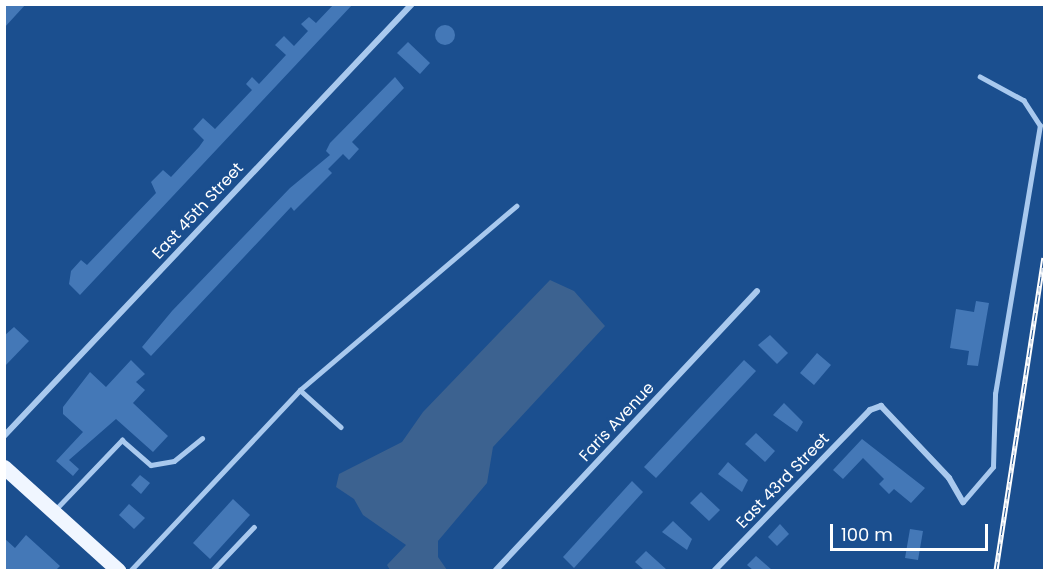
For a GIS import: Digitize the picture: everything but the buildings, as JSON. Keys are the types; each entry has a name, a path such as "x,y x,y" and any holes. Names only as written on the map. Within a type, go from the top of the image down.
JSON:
{"main road":[{"path":"4,467 118,570"}],"street":[{"name":"East 45th Street","path":"4,436 412,4"},
{"name":"Faris Avenue","path":"496,570 757,291"},
{"name":"East 43rd Street","path":"715,570 870,410 881,406 949,478 963,502"}],"lane":[{"path":"963,502 993,467 994,394 1040,126 1024,101 980,77"},
{"path":"131,570 300,390 516,206"},
{"path":"300,390 341,427"},
{"path":"54,512 122,440 151,465 174,460 202,438"},
{"path":"213,570 254,527"}],"water":[{"path":"550,280 574,291 605,326 493,447 487,483 438,541 438,557 447,570 390,570 387,565 406,545 363,515 354,499 336,487 339,474 402,442 423,412"}],"railway":[{"path":"996,570 1044,258"}]}
